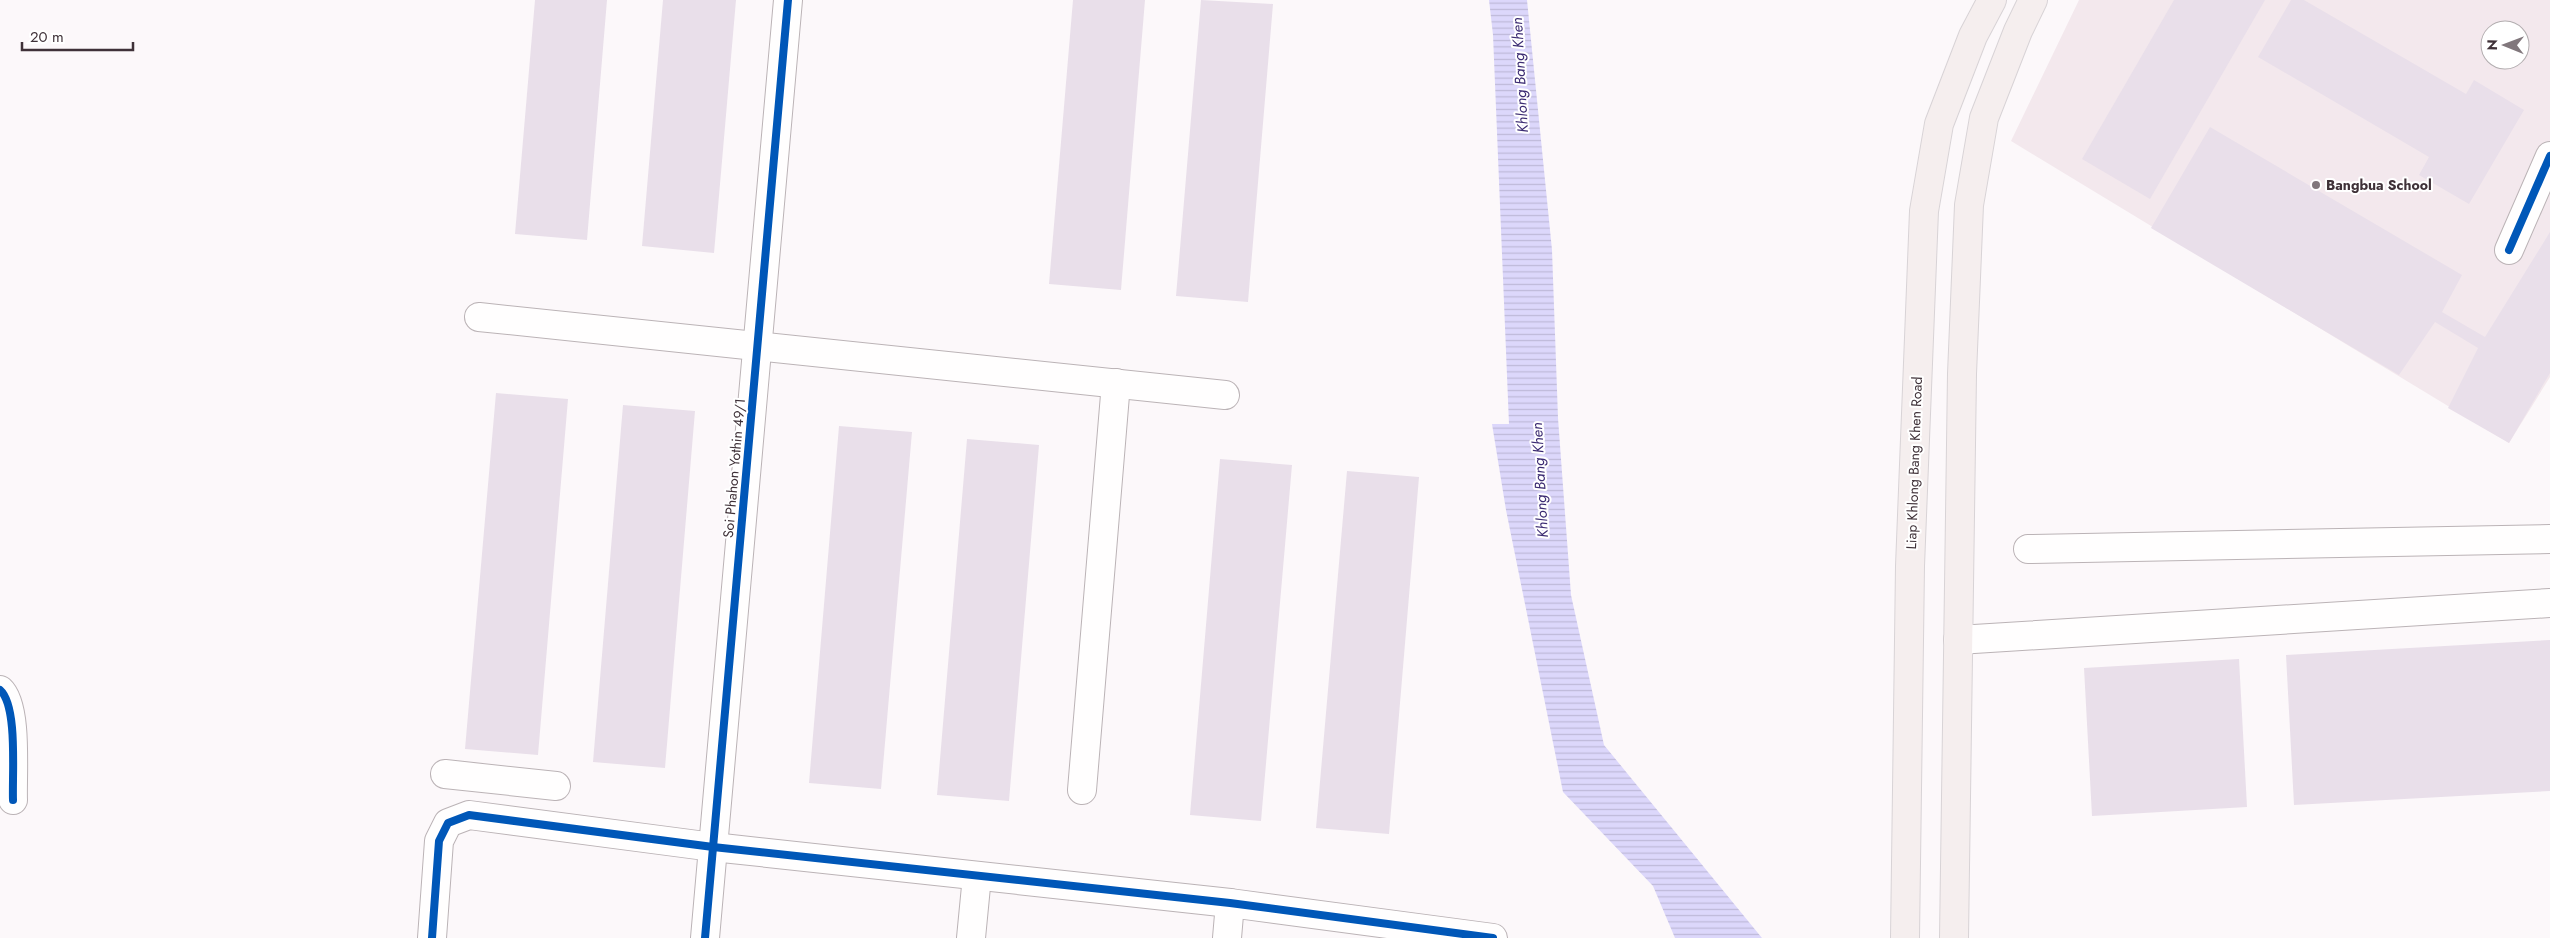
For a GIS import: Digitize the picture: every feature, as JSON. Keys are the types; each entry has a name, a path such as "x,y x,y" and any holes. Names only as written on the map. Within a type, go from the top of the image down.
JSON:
{"main road":[{"name":"Liap Khlong Bang Khen Road","path":"1905,938 1910,566 1924,211 1939,124 1973,36 1992,0"},
{"path":"1954,938 1962,374 1969,206 1984,118 2018,31 2033,0"}],"street":[{"name":"Soi Phahon Yothin 49/1","path":"705,938 788,0"},
{"path":"2509,250 2550,156"},
{"path":"479,317 1225,394"},
{"path":"1082,790 1116,383"},
{"path":"2028,549 2550,539"},
{"path":"1958,640 2550,603"},
{"path":"0,690 4,694 10,709 13,800"},
{"path":"445,774 556,786"},
{"path":"508,821 513,781"},
{"path":"432,938 439,841 448,823 469,815 713,847 1230,903 1488,938"},
{"path":"971,938 977,876"},
{"path":"1227,938 1230,903"}],"shaded area":[{"name":"Bangbua School","path":"2079,0 2550,0 2550,377 2509,443 2011,141"}],"water":[{"name":"Khlong Bang Khen","path":"1489,0 1527,0 1552,250 1558,418 1571,595 1604,745 1762,938 1675,938 1653,886 1563,792 1506,510 1492,424 1509,424 1493,35"}],"building":[{"path":"535,0 607,0 587,240 515,234"},
{"path":"663,0 736,0 714,253 642,246"},
{"path":"1073,0 1145,0 1121,290 1049,284"},
{"path":"1201,0 1273,4 1248,302 1176,296"},
{"path":"2174,0 2265,0 2150,199 2082,159"},
{"path":"2291,0 2304,0 2466,94 2474,80 2524,110 2469,204 2419,175 2429,157 2258,57"},
{"path":"2210,127 2462,275 2442,312 2485,337 2550,232 2550,373 2509,443 2448,408 2478,348 2435,322 2399,375 2151,228"},
{"path":"496,393 568,399 538,755 465,749"},
{"path":"623,405 695,411 665,768 593,762"},
{"path":"839,426 912,432 881,789 809,783"},
{"path":"967,439 1039,445 1009,801 937,795"},
{"path":"1220,459 1292,465 1261,821 1190,815"},
{"path":"1347,471 1419,477 1389,834 1316,828"},
{"path":"2550,640 2550,791 2294,805 2286,655"},
{"path":"2239,659 2247,807 2092,816 2084,668"}],"cycle path":[{"path":"705,938 788,0"},
{"path":"2509,250 2550,156"},
{"path":"0,690 6,698 12,725 13,800"},
{"path":"432,938 439,841 448,823 469,815 713,847 1230,903 1493,938"}],"place":[{"name":"Bangbua School","path":"2316,185"}]}
